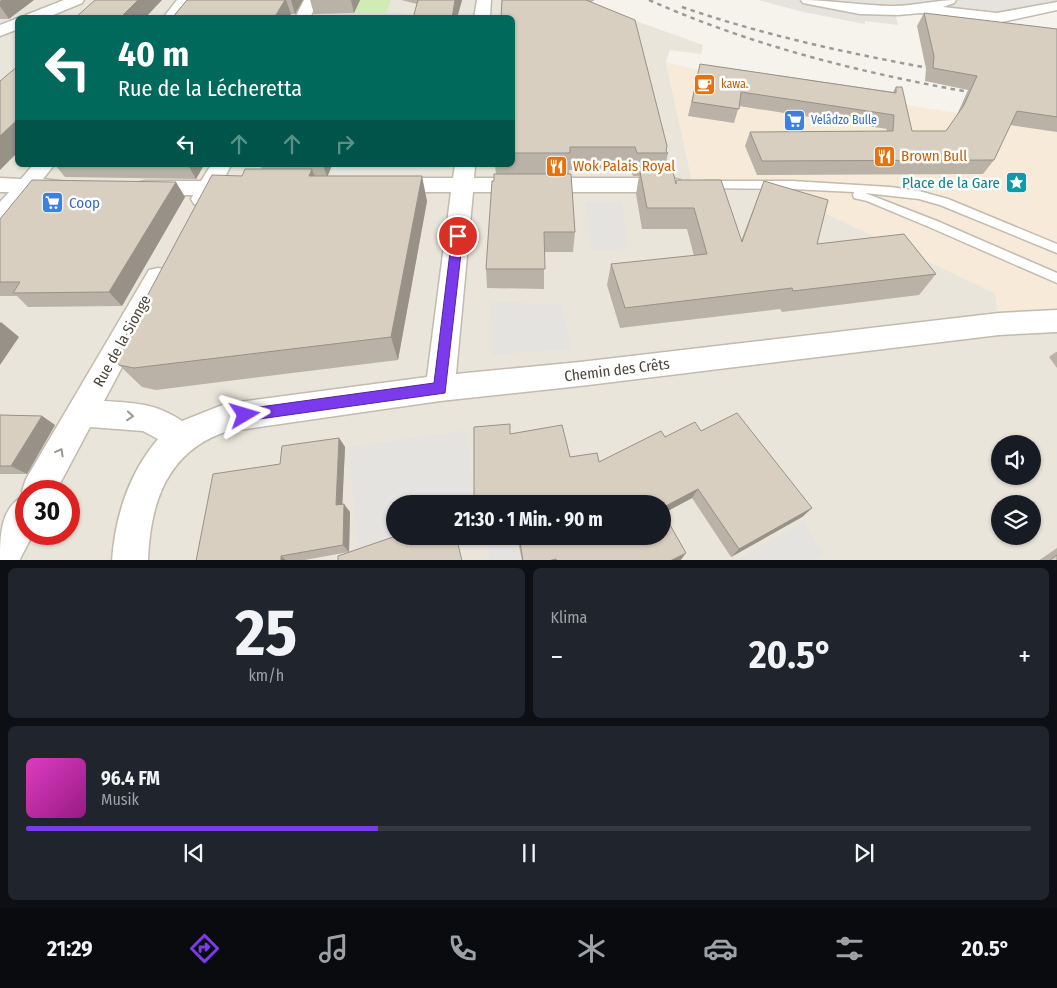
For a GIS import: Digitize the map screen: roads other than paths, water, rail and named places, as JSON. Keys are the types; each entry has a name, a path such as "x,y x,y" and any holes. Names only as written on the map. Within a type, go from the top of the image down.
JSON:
{"street":[{"path":"39,15 77,0"},
{"path":"172,15 185,0"},
{"path":"304,15 311,0"},
{"path":"482,15 484,0"},
{"path":"808,0 884,11 918,9 997,18 1057,6"},
{"path":"918,9 949,0"},
{"path":"0,31 15,24"},
{"path":"0,217 42,167"},
{"path":"188,223 220,167"},
{"path":"374,185 464,175 693,185"},
{"path":"440,388 464,175"},
{"path":"129,188 208,188 257,185"},
{"path":"0,186 80,187"},
{"name":"Rue de la Sionge","path":"44,480 169,258"},
{"name":"Chemin des Crêts","path":"130,560 130,540 140,500 164,456 181,438 200,427 225,418 440,388 580,374 999,324 1057,321"},
{"path":"81,413 143,417 156,421 181,438"},
{"path":"0,560 15,532"}],"lane":[{"path":"693,185 792,185 919,196 944,202 1057,249"},
{"path":"831,188 870,198 1057,278"}],"railway":[{"path":"649,0 729,32 811,57 853,68 980,94"},
{"path":"682,7 745,27 809,43 939,70"}],"place":[{"name":"kawa.","path":"705,84"},
{"name":"Velâdzo Bulle","path":"795,120"},
{"name":"Brown Bull","path":"885,156"},
{"name":"Wok Palais Royal","path":"557,166"},
{"name":"Place de la Gare","path":"1016,183"},
{"name":"Coop","path":"53,203"}]}
